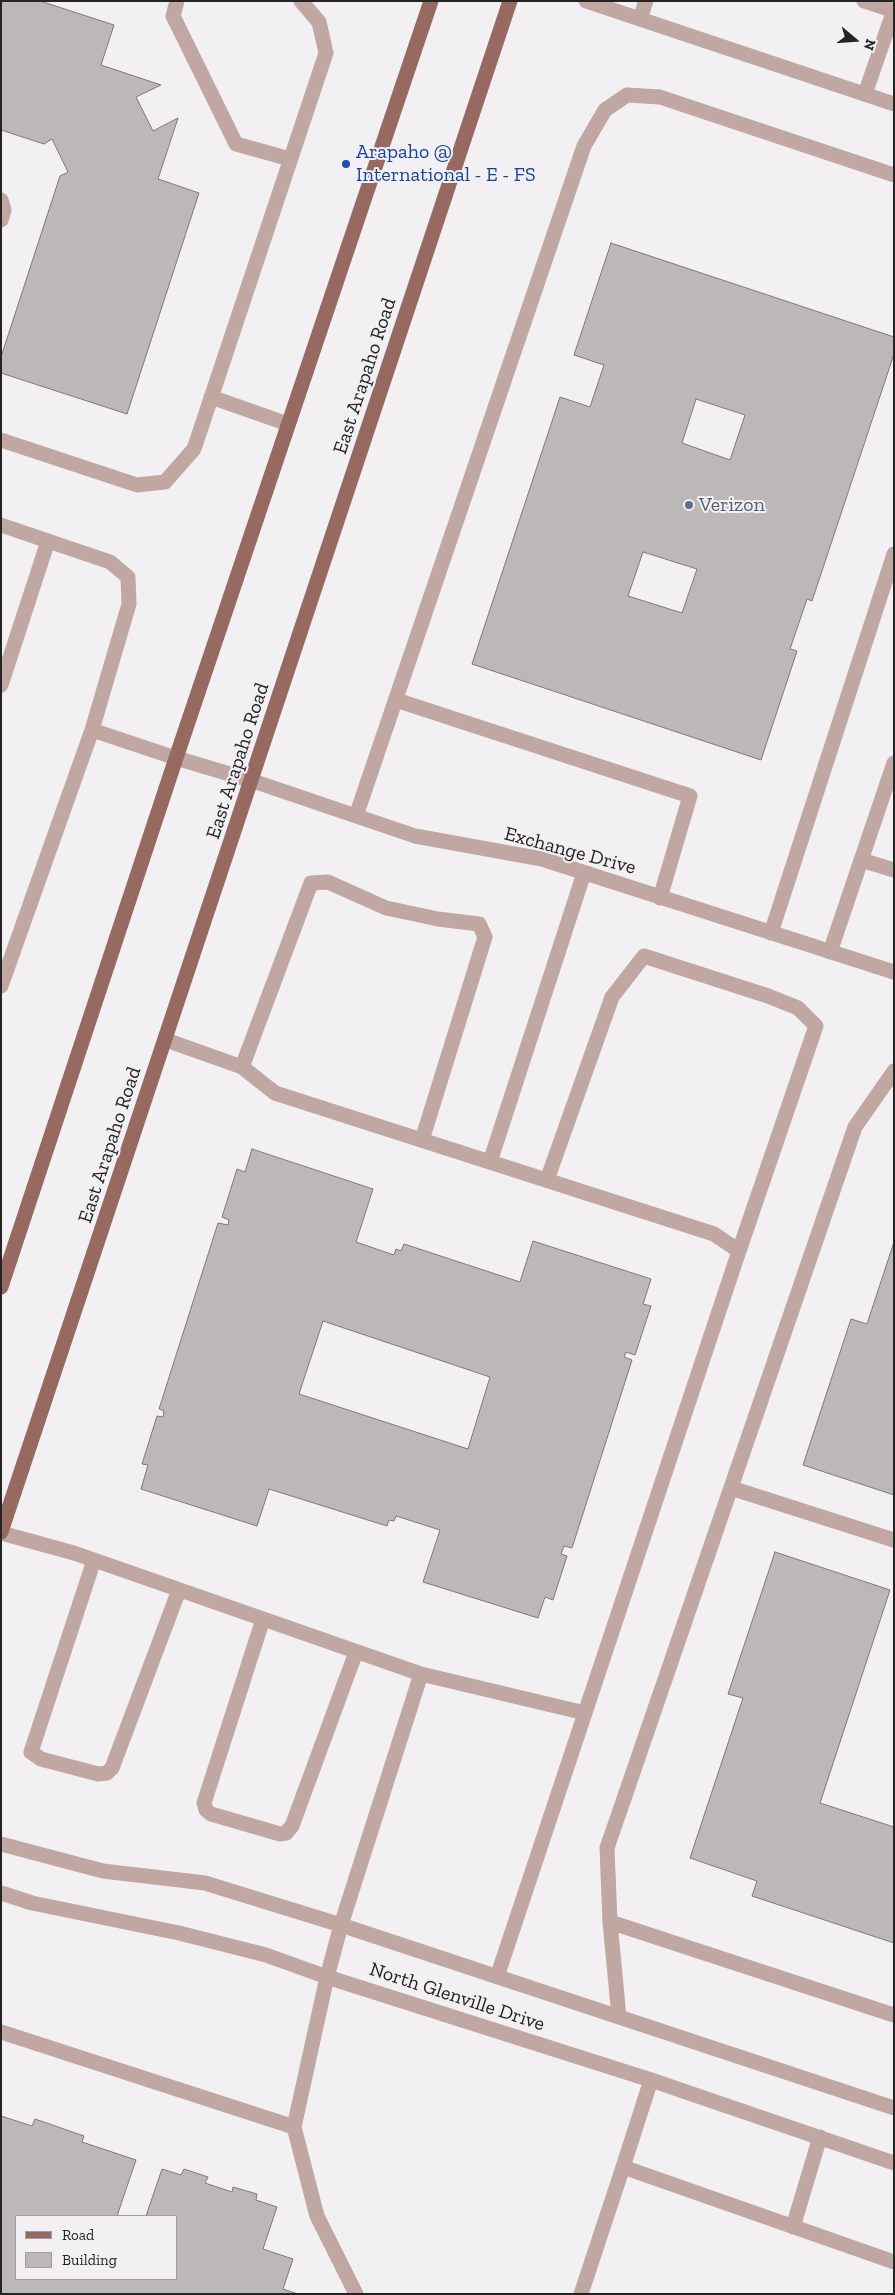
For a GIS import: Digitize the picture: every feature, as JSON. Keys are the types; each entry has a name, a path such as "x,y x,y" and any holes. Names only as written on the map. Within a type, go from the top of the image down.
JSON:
{"main road":[{"path":"1,1288 176,758 431,1"},
{"name":"East Arapaho Road","path":"1,1533 253,780 510,1"}],"street":[{"path":"177,1 173,16 236,144 290,159"},
{"path":"1,440 137,485 165,482 194,448 326,53 319,22 301,1"},
{"path":"586,1 894,104"},
{"path":"640,19 646,1"},
{"path":"864,1 894,11 865,94"},
{"path":"356,816 584,146 606,110 627,95 660,97 894,175"},
{"path":"1,200 4,210 1,220"},
{"path":"211,397 288,424"},
{"path":"1,525 110,562 128,577 129,604 92,730 1,986"},
{"path":"1,685 48,541"},
{"path":"771,933 894,554"},
{"path":"396,700 690,796 660,898"},
{"name":"Exchange Drive","path":"92,730 176,758 253,780 414,836 542,860 894,972"},
{"path":"830,952 894,763"},
{"path":"861,860 894,870"},
{"path":"490,1162 584,873"},
{"path":"242,1067 311,883 328,882 386,908 438,919 478,924 486,937 422,1140"},
{"path":"497,1977 816,1026 798,1008 768,996 644,956 612,997 547,1180"},
{"path":"166,1040 242,1067 276,1092 714,1234 740,1251"},
{"path":"619,2017 610,1922 607,1848 855,1127 894,1071"},
{"path":"731,1488 894,1540"},
{"path":"1,1533 94,1560 421,1674 585,1712"},
{"path":"94,1560 30,1752 41,1759 98,1774 107,1773 112,1768 179,1590"},
{"path":"263,1619 204,1803 206,1810 211,1814 280,1834 286,1833 292,1826 356,1652"},
{"path":"356,2294 317,2216 294,2127 327,1977 341,1925 421,1674"},
{"name":"North Glenville Drive","path":"1,1844 104,1871 205,1883 341,1925 894,2108"},
{"name":"North Glenville Drive","path":"1,1893 32,1903 179,1933 266,1955 327,1977 651,2080 894,2163"},
{"path":"610,1922 894,2015"},
{"path":"1,2032 294,2127"},
{"path":"581,2294 651,2080"},
{"path":"793,2227 820,2137"},
{"path":"623,2168 894,2262"}],"building":[{"path":"1,1 40,1 114,25 101,65 161,85 136,97 153,131 178,118 158,179 199,193 127,414 1,373 1,357 60,176 68,172 52,139 44,144 1,130"},
{"path":"611,243 894,337 894,354 812,601 807,599 790,649 797,651 761,760 472,664 560,397 590,407 604,365 574,355","holes":["696,399 745,415 730,460 682,443","643,552 697,569 682,613 628,596"]},
{"path":"252,1149 373,1189 356,1242 394,1255 396,1249 401,1251 404,1244 520,1282 533,1241 651,1279 643,1304 651,1306 635,1355 626,1352 624,1357 632,1360 572,1548 564,1546 561,1554 567,1556 553,1600 545,1597 538,1618 423,1582 440,1530 396,1516 394,1521 389,1520 387,1526 269,1489 257,1526 141,1489 148,1465 142,1464 157,1416 163,1417 164,1411 159,1409 218,1223 228,1225 229,1220 222,1217 237,1169 245,1172","holes":["323,1321 490,1377 468,1449 299,1394"]},
{"path":"894,1242 894,1495 803,1465 851,1319 867,1324"},
{"path":"775,1552 890,1590 820,1803 894,1827 894,1943 752,1896 757,1881 690,1858 743,1698 728,1694"},
{"path":"1,2116 32,2126 35,2119 84,2136 82,2142 136,2160 117,2215 15,2215 15,2280 178,2280 178,2215 146,2215 162,2169 181,2175 184,2169 208,2177 205,2183 232,2192 233,2187 257,2194 256,2200 277,2207 263,2249 293,2259 283,2289 298,2294 1,2294"}],"place":[{"name":"Arapaho @ International - E - FS","path":"346,164"},
{"name":"Verizon","path":"689,505"}]}
